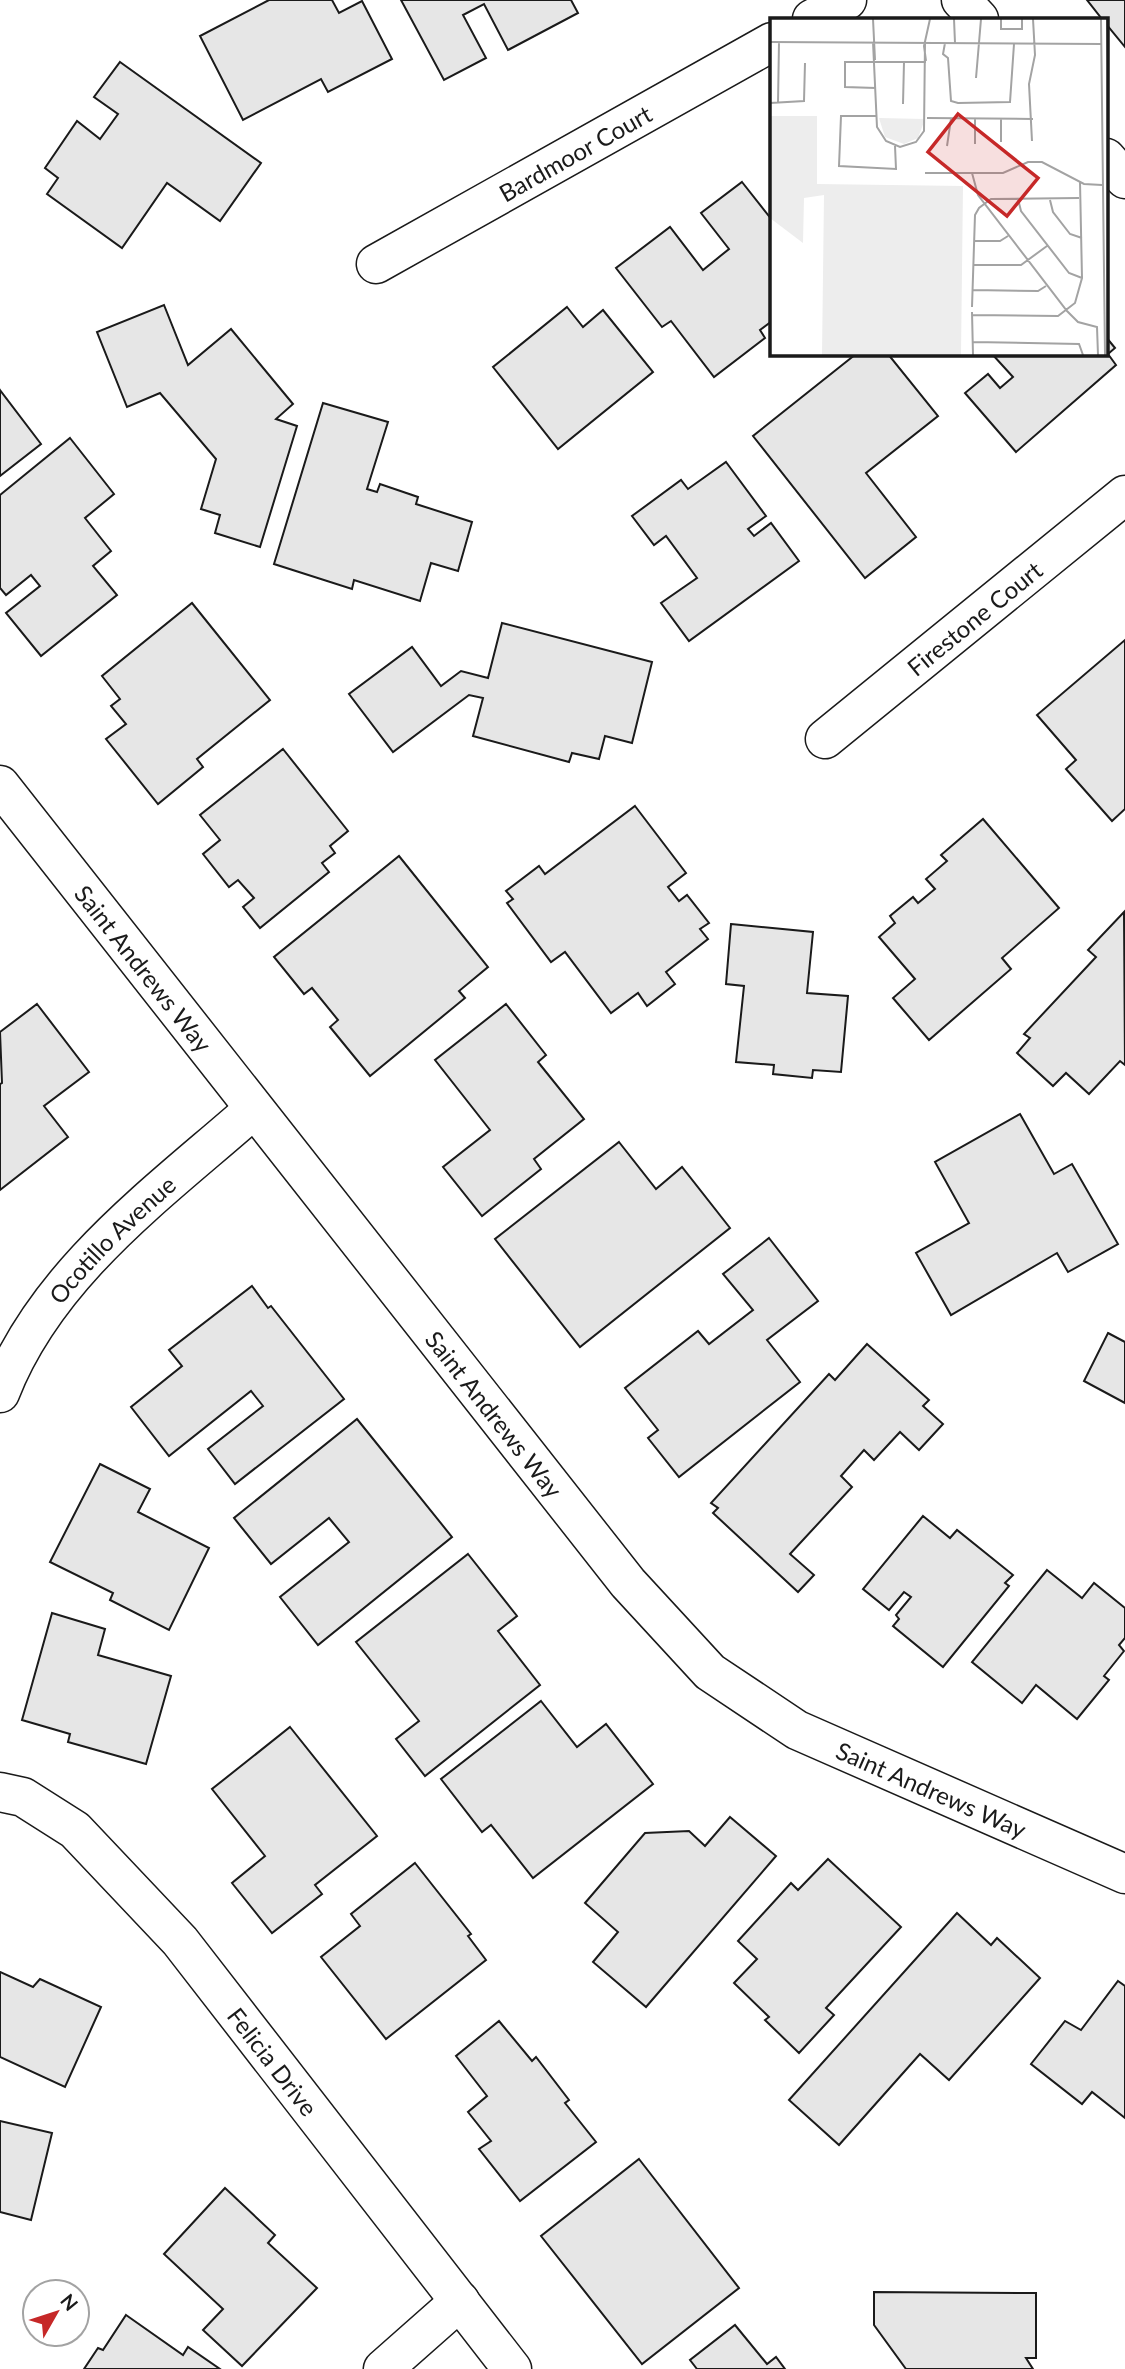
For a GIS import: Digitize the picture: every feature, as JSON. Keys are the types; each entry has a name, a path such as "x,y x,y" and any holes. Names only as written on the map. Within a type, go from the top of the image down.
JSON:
{"street":[{"path":"814,18 847,0"},
{"path":"961,0 978,18"},
{"name":"Bardmoor Court","path":"376,264 770,43"},
{"path":"1108,160 1125,179"},
{"name":"Firestone Court","path":"825,739 1125,495"},
{"name":"Saint Andrews Way","path":"0,785 628,1583 710,1672 797,1730 1125,1874"},
{"name":"Ocotillo Avenue","path":"0,1393 41,1316 102,1243 254,1109"},
{"name":"Felicia Drive","path":"0,1792 23,1797 75,1830 180,1941 512,2369"},
{"path":"383,2369 460,2301"}],"building":[{"path":"269,0 332,0 339,13 362,1 392,59 328,92 321,79 243,120 200,36"},
{"path":"401,0 571,0 578,13 508,50 484,4 463,15 486,58 444,80"},
{"path":"1087,0 1125,0 1125,47 1108,26 1108,18 1101,18"},
{"path":"120,62 261,163 220,221 167,183 122,248 47,194 58,178 45,168 77,121 100,139 118,114 94,97"},
{"path":"742,182 770,217 770,322 760,330 765,338 714,377 671,321 662,327 616,268 670,227 703,270 729,249 701,213"},
{"path":"164,305 188,365 231,329 293,404 276,419 297,426 260,547 215,533 220,515 201,509 216,459 160,393 127,407 97,332"},
{"path":"567,307 583,327 603,310 653,372 558,449 493,367"},
{"path":"1108,339 1115,348 1108,354"},
{"path":"1108,354 1116,365 1016,452 965,393 988,374 1000,388 1013,377 993,355"},
{"path":"855,355 889,355 938,416 866,473 916,537 865,578 753,436"},
{"path":"0,390 41,444 0,476"},
{"path":"323,403 388,422 367,489 377,492 380,484 418,497 416,504 472,522 458,571 431,563 420,601 354,580 352,589 274,564"},
{"path":"70,438 114,494 85,518 111,551 93,566 117,595 41,656 6,613 40,586 31,575 6,595 0,588 0,495"},
{"path":"726,462 766,516 748,529 754,536 771,523 799,561 689,641 661,603 697,578 666,536 654,545 632,516 681,480 688,489"},
{"path":"192,603 270,700 197,759 203,767 158,804 106,739 126,724 111,706 120,699 102,676"},
{"path":"502,623 652,662 632,743 605,736 599,759 572,753 569,762 473,736 483,698 469,695 393,752 349,694 412,647 441,686 461,671 488,678"},
{"path":"1125,640 1125,809 1112,821 1066,769 1076,760 1037,715"},
{"path":"283,749 348,831 330,846 335,853 322,863 329,872 260,928 243,907 254,898 238,880 229,887 203,854 220,840 200,815"},
{"path":"635,806 686,873 668,887 679,901 687,895 709,923 700,929 708,939 666,972 675,984 647,1006 638,993 611,1013 565,952 551,962 507,903 513,899 506,891 539,866 545,874"},
{"path":"983,819 1059,908 1002,958 1011,969 929,1040 893,998 915,979 879,937 895,923 890,916 913,897 918,903 935,889 926,879 947,861 941,855"},
{"path":"399,856 488,967 459,991 465,998 370,1076 330,1027 338,1020 312,988 304,994 274,957"},
{"path":"1124,912 1125,1065 1120,1061 1089,1094 1066,1073 1053,1086 1017,1053 1030,1038 1024,1034 1096,957 1088,950"},
{"path":"731,924 813,932 807,993 848,996 841,1072 813,1070 812,1078 773,1074 774,1065 736,1062 744,986 726,984"},
{"path":"37,1004 89,1072 44,1106 68,1137 0,1190 0,1032"},
{"path":"506,1004 546,1055 538,1062 584,1119 534,1159 541,1169 482,1216 443,1167 490,1130 435,1060"},
{"path":"1020,1114 1054,1174 1072,1164 1118,1244 1068,1272 1057,1253 951,1315 916,1253 969,1223 935,1162"},
{"path":"619,1142 656,1189 682,1167 730,1228 580,1347 495,1239"},
{"path":"769,1238 818,1301 767,1340 800,1382 679,1477 648,1438 658,1430 625,1388 698,1331 709,1344 753,1310 723,1274"},
{"path":"252,1286 268,1308 271,1306 344,1399 235,1484 208,1449 263,1406 251,1391 169,1456 131,1407 182,1366 169,1350"},
{"path":"1108,1333 1125,1342 1125,1403 1084,1381"},
{"path":"867,1344 929,1400 923,1406 943,1424 919,1450 900,1432 874,1460 864,1450 841,1476 852,1487 790,1554 814,1575 798,1592 713,1513 718,1508 711,1503 829,1374 835,1380"},
{"path":"357,1419 452,1537 318,1645 280,1597 349,1542 329,1518 271,1564 234,1518"},
{"path":"100,1464 150,1489 138,1512 209,1548 169,1630 110,1600 113,1593 50,1562"},
{"path":"923,1516 950,1538 957,1530 1013,1575 1005,1583 1009,1586 943,1667 893,1626 899,1619 896,1615 911,1597 904,1592 889,1610 863,1589"},
{"path":"468,1554 517,1616 498,1631 540,1685 425,1776 396,1739 419,1721 356,1642"},
{"path":"1047,1570 1082,1598 1094,1583 1125,1608 1125,1638 1119,1645 1124,1651 1104,1676 1109,1680 1077,1719 1036,1685 1022,1703 972,1662"},
{"path":"52,1613 105,1629 98,1655 171,1676 146,1764 68,1742 70,1734 22,1720"},
{"path":"541,1701 577,1747 606,1724 653,1784 533,1878 491,1825 482,1832 441,1779"},
{"path":"290,1727 377,1836 315,1885 322,1894 272,1933 232,1883 265,1856 212,1789"},
{"path":"730,1817 776,1856 646,2007 593,1962 618,1932 585,1903 645,1833 689,1831 705,1846"},
{"path":"828,1859 901,1927 826,2008 834,2015 799,2053 765,2020 769,2017 734,1983 757,1959 738,1941 791,1883 798,1890"},
{"path":"415,1863 471,1934 468,1936 486,1960 386,2039 321,1957 360,1926 351,1914"},
{"path":"957,1913 991,1945 997,1938 1040,1978 949,2080 920,2054 839,2145 789,2100"},
{"path":"0,1972 33,1987 40,1979 101,2007 65,2087 0,2057"},
{"path":"1118,1981 1125,1986 1125,2118 1092,2092 1082,2104 1031,2064 1065,2021 1081,2030"},
{"path":"499,2021 532,2061 536,2057 569,2100 565,2103 596,2142 520,2201 479,2149 491,2141 468,2112 487,2096 456,2056"},
{"path":"0,2121 52,2133 31,2220 0,2212"},
{"path":"639,2159 739,2288 642,2364 541,2236"},
{"path":"225,2188 275,2235 268,2243 317,2288 242,2366 203,2330 223,2309 164,2254"},
{"path":"874,2292 1036,2293 1036,2358 1026,2358 1033,2369 906,2369 874,2325"},
{"path":"126,2315 183,2355 188,2347 220,2369 84,2369 98,2348 103,2350"},
{"path":"735,2325 767,2364 776,2357 785,2369 697,2369 690,2360"}]}
